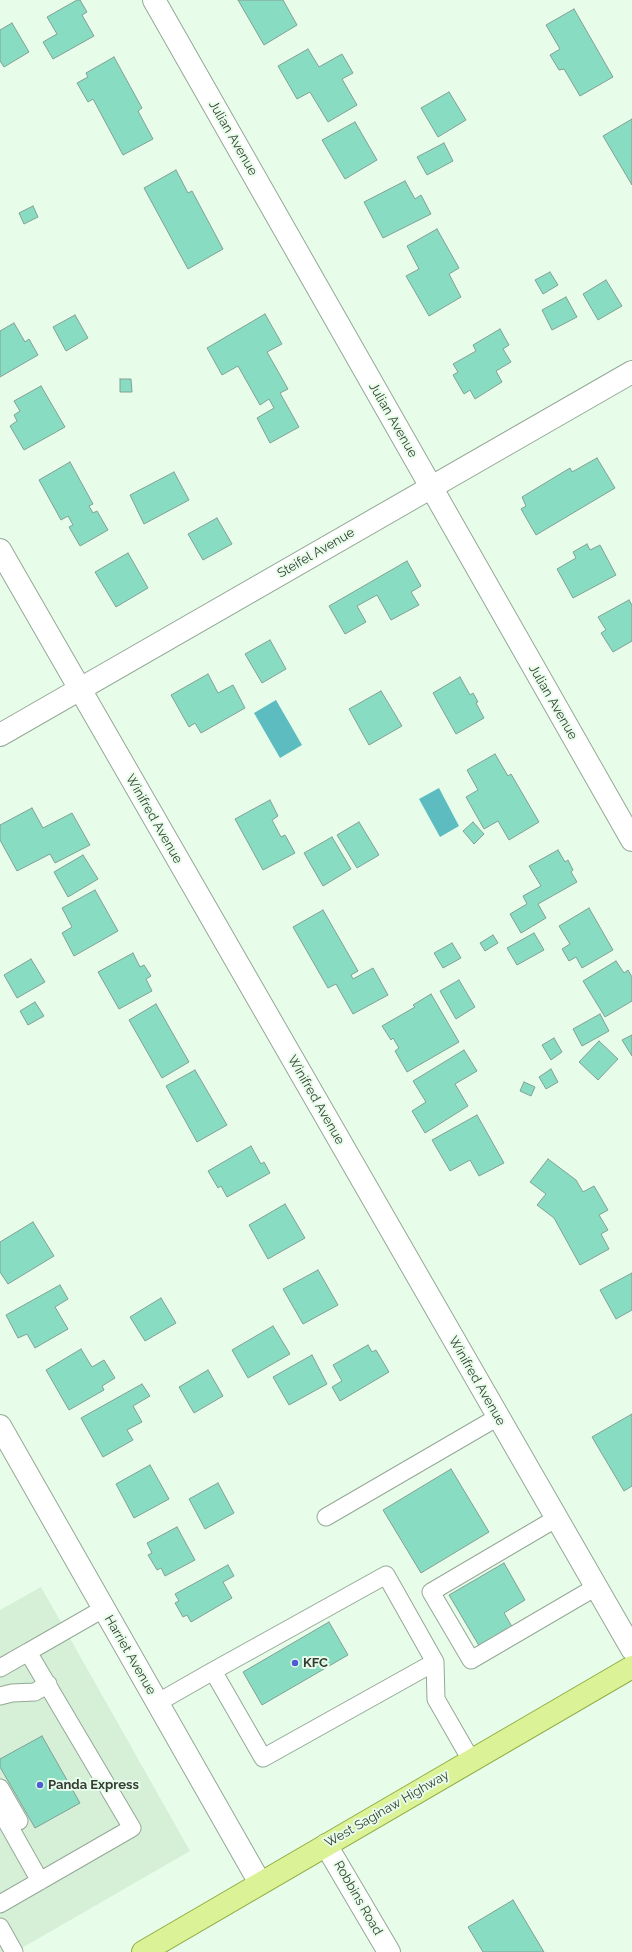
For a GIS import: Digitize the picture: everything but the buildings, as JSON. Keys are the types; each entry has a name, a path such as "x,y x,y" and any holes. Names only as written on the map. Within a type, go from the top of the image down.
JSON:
{"main road":[{"name":"West Saginaw Highway","path":"143,1952 632,1667"}],"street":[{"name":"Julian Avenue","path":"154,0 632,840"},
{"name":"Steifel Avenue","path":"0,735 632,372"},
{"name":"Winifred Avenue","path":"0,550 632,1650"},
{"name":"Harriet Avenue","path":"0,1426 260,1883"},
{"name":"Robbins Road","path":"326,1845 389,1952"}],"lane":[{"path":"326,1517 498,1418"},
{"path":"557,1518 431,1592 471,1660 596,1587"},
{"path":"157,1703 386,1575 435,1662 436,1699 471,1760"},
{"path":"0,1668 103,1609"},
{"path":"0,1904 132,1828 28,1652"},
{"path":"213,1671 262,1758 435,1662"},
{"path":"0,1696 12,1693 35,1692 48,1684"},
{"path":"0,1788 26,1833 28,1859"},
{"path":"0,1810 40,1881"},
{"path":"0,1927 14,1952"}],"shaded area":[{"path":"41,1587 190,1851 15,1952 0,1952 0,1610"}],"water":[{"path":"276,700 302,745 280,758 254,713"},
{"path":"439,788 459,826 440,837 419,799"}],"place":[{"name":"KFC","path":"295,1663"},
{"name":"Panda Express","path":"40,1785"}]}
